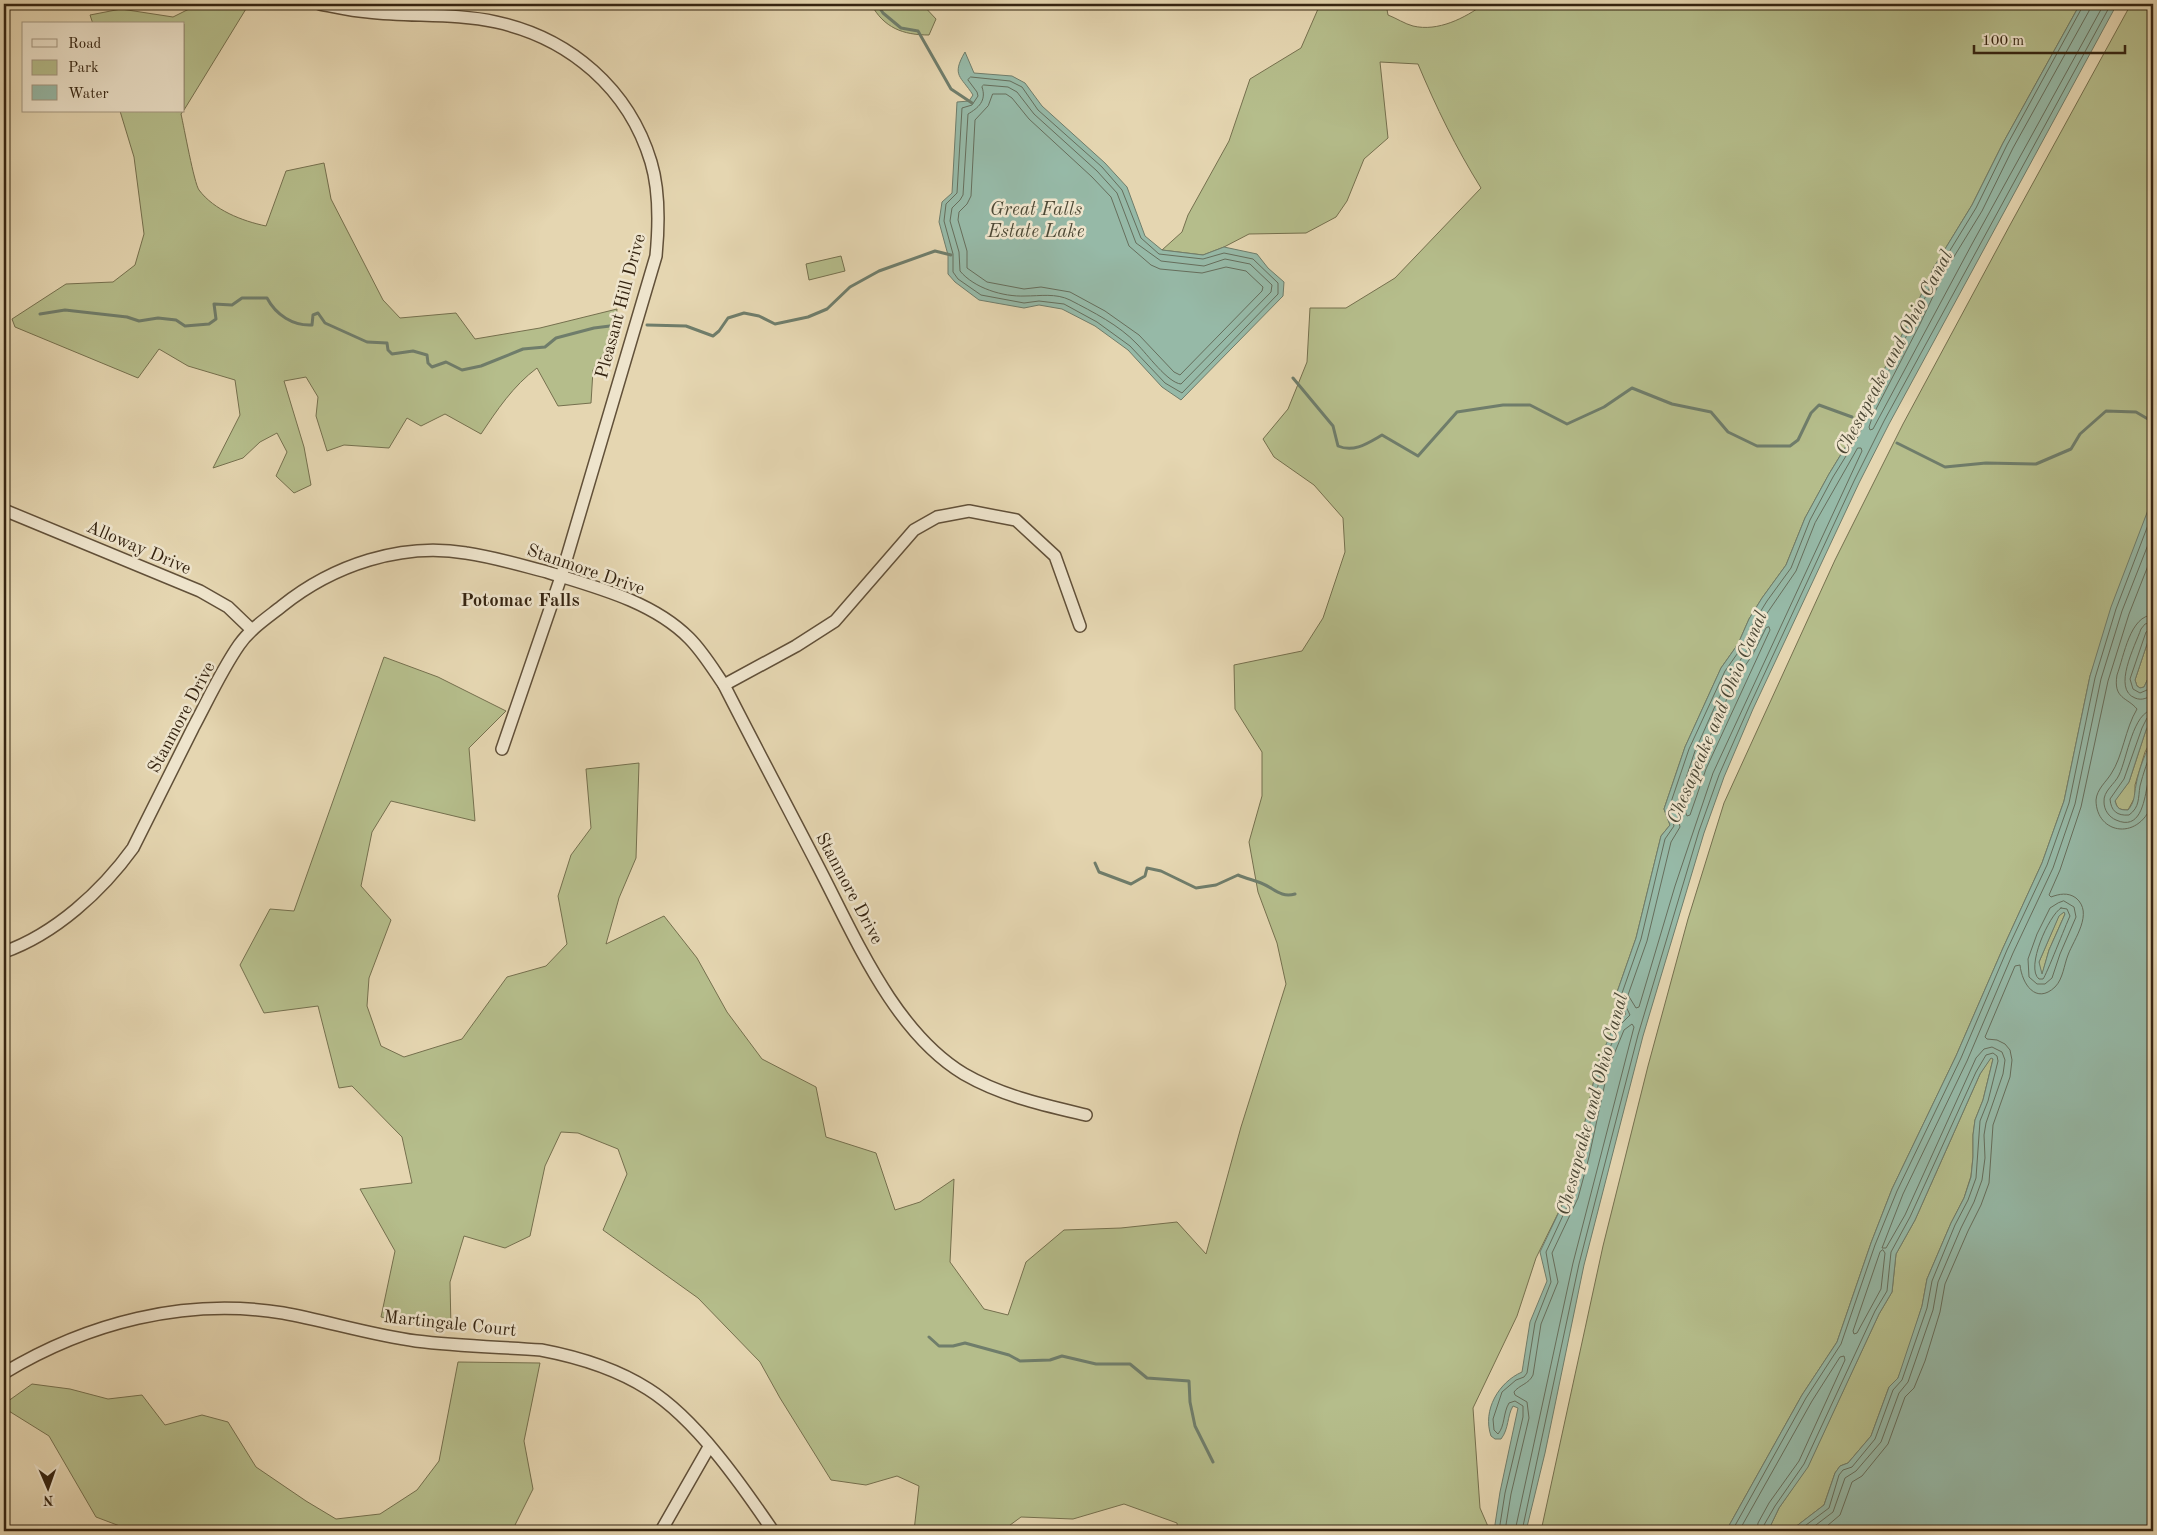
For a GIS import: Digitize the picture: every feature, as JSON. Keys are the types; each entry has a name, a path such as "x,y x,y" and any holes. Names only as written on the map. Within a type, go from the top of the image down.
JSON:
{"street":[{"name":"Pleasant Hill Drive","path":"320,4 368,12 465,17 496,22 538,34 571,52 604,81 624,106 640,134 651,163 658,195 659,230 656,256 561,577 502,748"},
{"name":"Alloway Drive","path":"4,510 200,591 228,607 252,630"},
{"path":"724,685 796,646 834,621 914,530 937,516 969,511 1016,520 1055,556 1080,626"},
{"name":"Stanmore Drive","path":"4,952 52,927 98,890 118,869 133,848 216,684 240,644 252,630 306,587 347,567 389,555 427,550 465,552 508,561 631,600 666,619 688,637 702,652 724,685 870,964 892,1003 917,1035 964,1074 1013,1097 1086,1115"},
{"name":"Martingale Court","path":"4,1373 35,1354 114,1323 151,1315 205,1310 242,1309 281,1313 415,1340 541,1350 572,1356 609,1369 648,1389 680,1413 748,1495 772,1531"},
{"path":"661,1531 710,1447"}],"green space":[{"path":"199,4 249,4 185,108 185,22 92,22 90,15 121,9 173,17"},
{"path":"871,4 922,4 936,19 929,35 911,34 888,24"},
{"path":"1325,4 1386,4 1388,15 1410,25 1432,27 1460,19 1484,4 2080,4 2003,143 1972,205 1934,267 1854,433 1805,518 1786,565 1762,598 1749,619 1738,644 1721,668 1685,747 1664,809 1670,825 1661,836 1636,938 1615,998 1626,1014 1597,1066 1567,1195 1536,1258 1517,1316 1473,1408 1480,1508 1490,1531 1178,1531 1177,1523 1124,1504 1073,1519 1021,1517 1002,1531 914,1531 919,1486 897,1476 866,1485 831,1480 760,1362 698,1298 603,1230 627,1174 618,1149 578,1133 561,1132 545,1166 530,1236 505,1248 464,1236 450,1282 451,1329 381,1317 395,1251 360,1189 412,1183 402,1137 352,1086 339,1088 318,1006 264,1013 240,965 270,909 294,911 384,657 438,677 506,711 469,748 475,821 391,801 372,832 361,886 391,920 369,978 367,1006 381,1046 404,1057 462,1039 507,977 546,966 567,944 558,896 571,855 591,828 586,769 639,763 636,858 619,898 606,944 664,916 697,958 727,1012 762,1059 816,1087 826,1137 876,1153 895,1210 920,1202 954,1179 950,1262 984,1309 1008,1315 1026,1262 1064,1230 1121,1228 1177,1222 1206,1254 1241,1127 1286,984 1277,943 1258,892 1249,842 1262,796 1262,752 1235,709 1234,665 1302,651 1323,618 1345,552 1343,518 1314,485 1274,457 1263,439 1288,409 1307,362 1310,308 1346,308 1395,278 1481,188 1447,127 1418,64 1380,62 1388,138 1364,159 1347,201 1336,217 1306,233 1249,234 1203,255 1162,250 1182,232 1188,215 1229,141 1250,79 1301,48 1318,9"},
{"path":"2131,4 2153,4 2153,497 2090,676 2064,801 2042,863 1956,1056 1892,1189 1837,1342 1802,1395 1726,1531 1541,1531 1603,1246 1648,1066 1688,919 1724,803 1835,560 1903,424"},
{"path":"120,112 182,112 181,114 192,166 199,190 212,203 229,214 266,226 286,171 324,163 331,199 383,300 400,318 456,313 475,339 540,328 617,309 615,336 593,370 591,403 558,406 537,368 513,390 481,434 445,414 421,426 407,418 389,448 344,445 327,451 316,416 318,397 306,377 284,381 304,447 311,485 294,493 276,476 287,452 277,433 260,442 243,458 213,468 240,415 235,380 188,366 159,349 138,378 15,327 12,319 66,284 113,282 135,265 144,234 134,157"},
{"path":"841,256 845,271 809,280 806,264"},
{"path":"2153,626 2153,668 2144,687 2140,688 2135,680"},
{"path":"2153,717 2153,737 2145,752 2135,785 2135,797 2128,810 2121,809 2115,800 2129,782 2146,730"},
{"path":"2064,912 2065,914 2049,950 2042,975 2039,962 2059,915"},
{"path":"1991,1057 1993,1059 1983,1100 1975,1120 1971,1176 1964,1198 1927,1279 1922,1306 1907,1355 1898,1378 1889,1387 1871,1436 1848,1463 1840,1466 1835,1473 1824,1505 1790,1531 1768,1531 1779,1508 1808,1466 1879,1314 1892,1292 1896,1254 1915,1220 1980,1074"},
{"path":"458,1362 540,1363 524,1441 533,1489 512,1531 133,1531 96,1517 49,1436 4,1408 4,1404 32,1384 70,1389 108,1399 142,1395 165,1425 202,1415 228,1422 256,1467 336,1519 380,1514 417,1490 439,1461"}],"water":[{"name":"Chesapeake and Ohio Canal","path":"2080,4 2117,4 1889,424 1859,483 1753,709 1724,777 1704,833 1643,1036 1584,1265 1545,1453 1526,1531 1494,1531 1500,1492 1518,1408 1513,1406 1504,1435 1501,1439 1495,1439 1491,1436 1489,1426 1491,1407 1506,1383 1522,1372 1530,1322 1547,1281 1540,1252 1567,1195 1597,1066 1615,1023 1626,1014 1615,998 1636,938 1661,836 1670,825 1664,809 1685,747 1721,668 1738,644 1749,619 1762,598 1786,565 1805,518 1854,433 1934,267 1972,205 2003,143"},
{"name":"Great Falls Estate Lake","path":"965,52 974,73 1012,76 1025,83 1042,106 1105,163 1127,187 1145,236 1162,250 1203,255 1224,247 1257,254 1268,268 1284,282 1283,296 1181,400 1162,387 1128,350 1095,326 1062,309 1039,305 1024,308 979,300 955,282 948,274 948,255 939,222 942,202 952,193 957,102 969,101 973,95 958,71"},
{"path":"2153,497 2153,626 2135,680 2137,686 2140,688 2144,687 2153,668 2153,717 2146,730 2129,782 2115,801 2121,809 2128,810 2132,804 2141,766 2153,737 2153,1531 1790,1531 1824,1505 1835,1473 1840,1466 1848,1463 1871,1436 1889,1387 1898,1378 1922,1306 1927,1279 1964,1198 1971,1177 1975,1120 1983,1100 1993,1059 1991,1058 1980,1074 1915,1220 1896,1254 1892,1292 1879,1314 1808,1467 1779,1508 1768,1531 1726,1531 1802,1395 1837,1342 1892,1189 1956,1056 2042,863 2064,801 2090,676 2111,607","holes":["2064,912 2065,914 2049,950 2042,974 2039,962 2059,916"]}],"waterway":[{"path":"877,4 883,13 901,28 918,31 951,89 972,103"},
{"path":"647,325 686,326 713,336 728,318 744,313 759,316 775,324 808,317 827,309 850,287 879,271 935,251 951,255"},
{"path":"40,314 65,310 127,317 139,321 158,318 176,320 185,326 209,324 216,319 214,304 232,305 242,298 267,298 275,310 298,324 312,325 313,315 318,313 325,323 367,342 387,343 388,350 392,354 413,351 427,355 428,363 432,367 446,362 462,370 481,366 523,349 545,347 556,338 594,328 618,325"},
{"path":"1293,378 1333,426 1338,446 1355,448 1382,435 1418,456 1457,412 1503,405 1530,405 1567,424 1604,407 1632,388 1672,404 1711,412 1728,432 1757,446 1790,446 1798,440 1811,413 1819,405 1852,417"},
{"path":"1897,443 1945,467 1986,463 2036,464 2071,449 2080,434 2106,411 2136,412 2153,422"},
{"path":"1095,863 1099,872 1131,884 1145,876 1147,868 1161,871 1196,888 1216,885 1238,875 1261,883 1281,894 1295,894"},
{"path":"929,1337 939,1346 953,1346 965,1343 1009,1355 1020,1361 1050,1360 1062,1356 1096,1364 1130,1364 1147,1378 1189,1381 1190,1402 1195,1426 1213,1462"}],"district":[{"name":"Potomac Falls","path":"520,599"}]}
